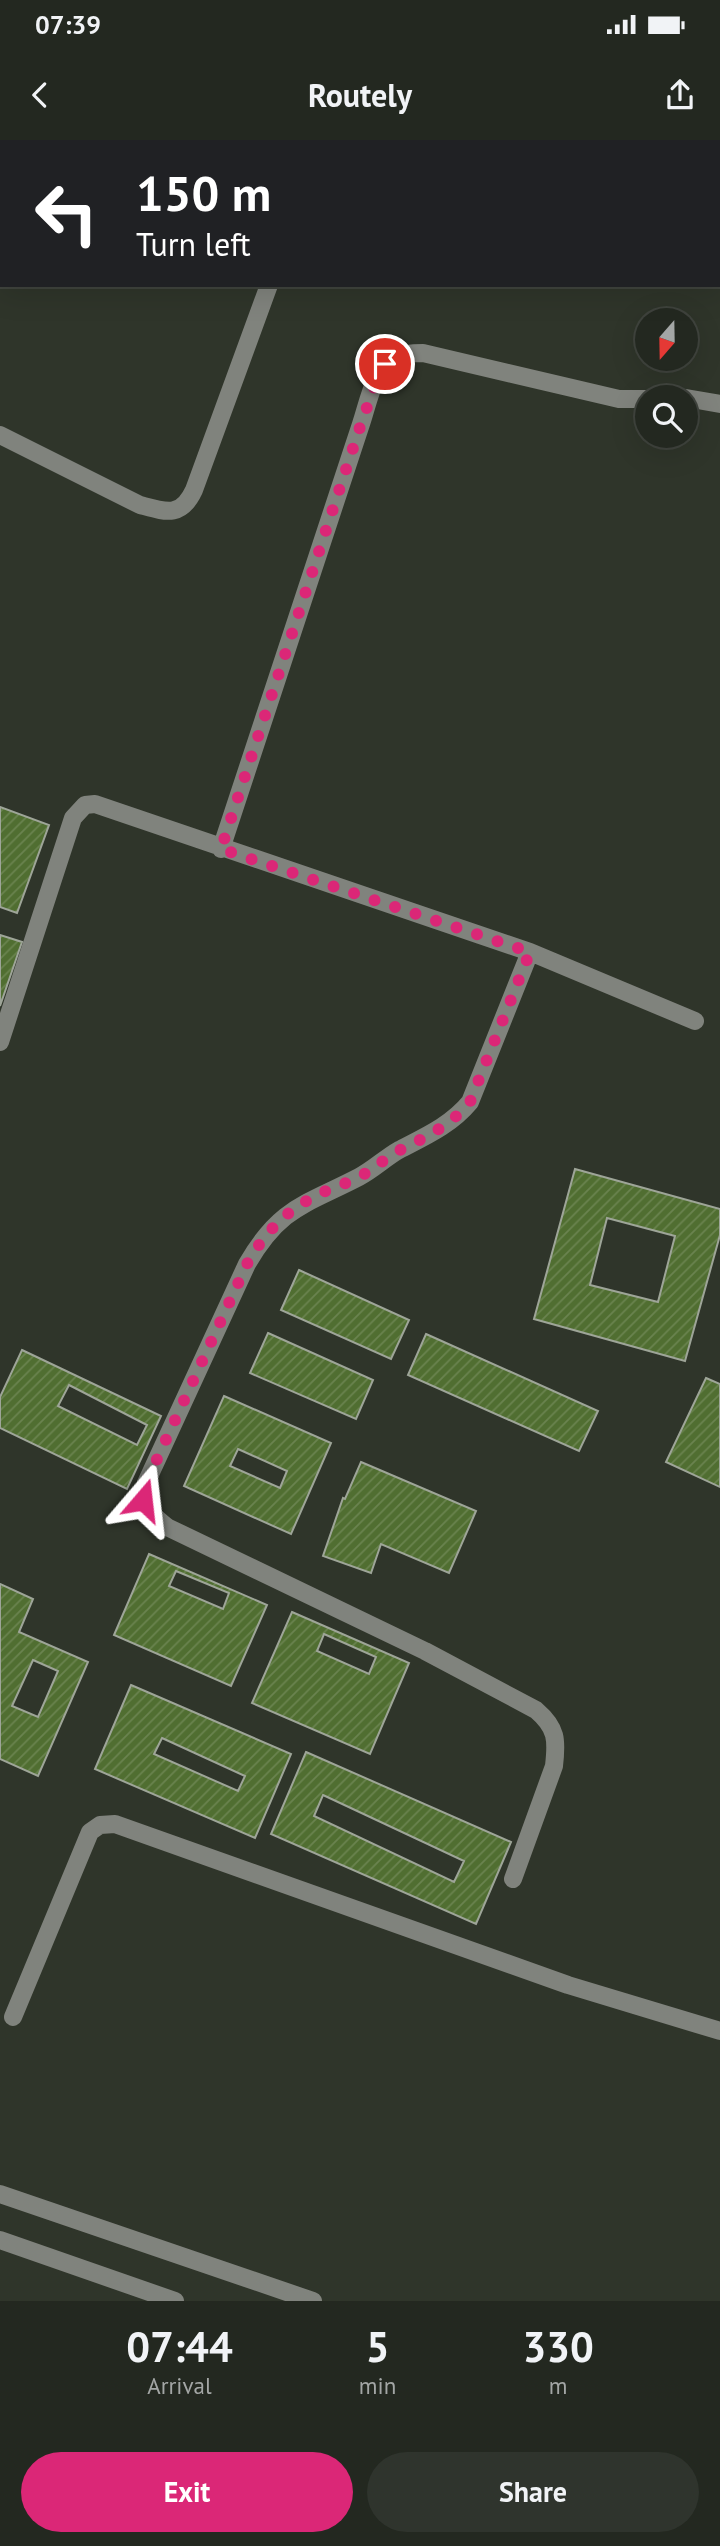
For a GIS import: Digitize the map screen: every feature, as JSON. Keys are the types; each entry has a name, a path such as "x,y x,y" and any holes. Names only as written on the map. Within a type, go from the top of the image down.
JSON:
{"lane":[{"path":"0,435 140,505 164,512 178,510 188,502 194,490 268,287"},
{"path":"221,849 361,424 385,364 395,357 422,353 619,399 635,399"},
{"path":"698,398 719,399"},
{"path":"0,1042 73,818 85,805 94,804 530,952 695,1021"},
{"path":"513,1879 554,1766 556,1746 554,1732 548,1720 536,1710 425,1650 167,1527 149,1512 143,1500 146,1483 261,1239 282,1218 311,1199 377,1167 392,1154 441,1129 459,1116 470,1102 530,952"},
{"path":"13,2017 90,1832 100,1825 115,1824 568,1985 720,2031"},
{"path":"0,2194 313,2301"},
{"path":"0,2240 175,2301"}],"building":[{"path":"0,807 49,825 17,913 0,907"},
{"path":"0,935 22,942 0,1006"},
{"path":"575,1169 720,1209 720,1235 685,1361 534,1319","holes":["607,1218 675,1236 658,1302 590,1285"]},
{"path":"299,1270 409,1320 391,1359 281,1310"},
{"path":"268,1333 373,1380 356,1419 250,1373"},
{"path":"426,1334 598,1411 579,1451 408,1375"},
{"path":"22,1350 161,1416 127,1489 0,1428 0,1397","holes":["69,1385 147,1425 137,1445 58,1406"]},
{"path":"706,1378 720,1384 720,1487 666,1462"},
{"path":"224,1396 331,1443 291,1534 184,1486","holes":["238,1449 287,1471 280,1488 230,1466"]},
{"path":"361,1462 476,1511 449,1573 381,1544 371,1573 323,1556 343,1498 345,1499"},
{"path":"149,1554 267,1605 231,1686 114,1635","holes":["176,1571 229,1593 223,1609 169,1586"]},
{"path":"0,1584 33,1599 19,1632 88,1662 38,1776 0,1759","holes":["33,1660 58,1671 38,1717 12,1706"]},
{"path":"292,1612 409,1663 370,1754 252,1703","holes":["324,1634 376,1657 369,1674 317,1651"]},
{"path":"131,1685 291,1754 255,1838 95,1769","holes":["162,1738 245,1776 238,1791 154,1754"]},
{"path":"306,1752 511,1842 476,1924 271,1834","holes":["323,1795 464,1861 454,1882 314,1816"]}],"route":[{"path":"143,1500 146,1483 261,1239 282,1218 311,1199 377,1167 392,1154 441,1129 459,1116 470,1102 530,952 221,849 361,424 385,364"}]}
